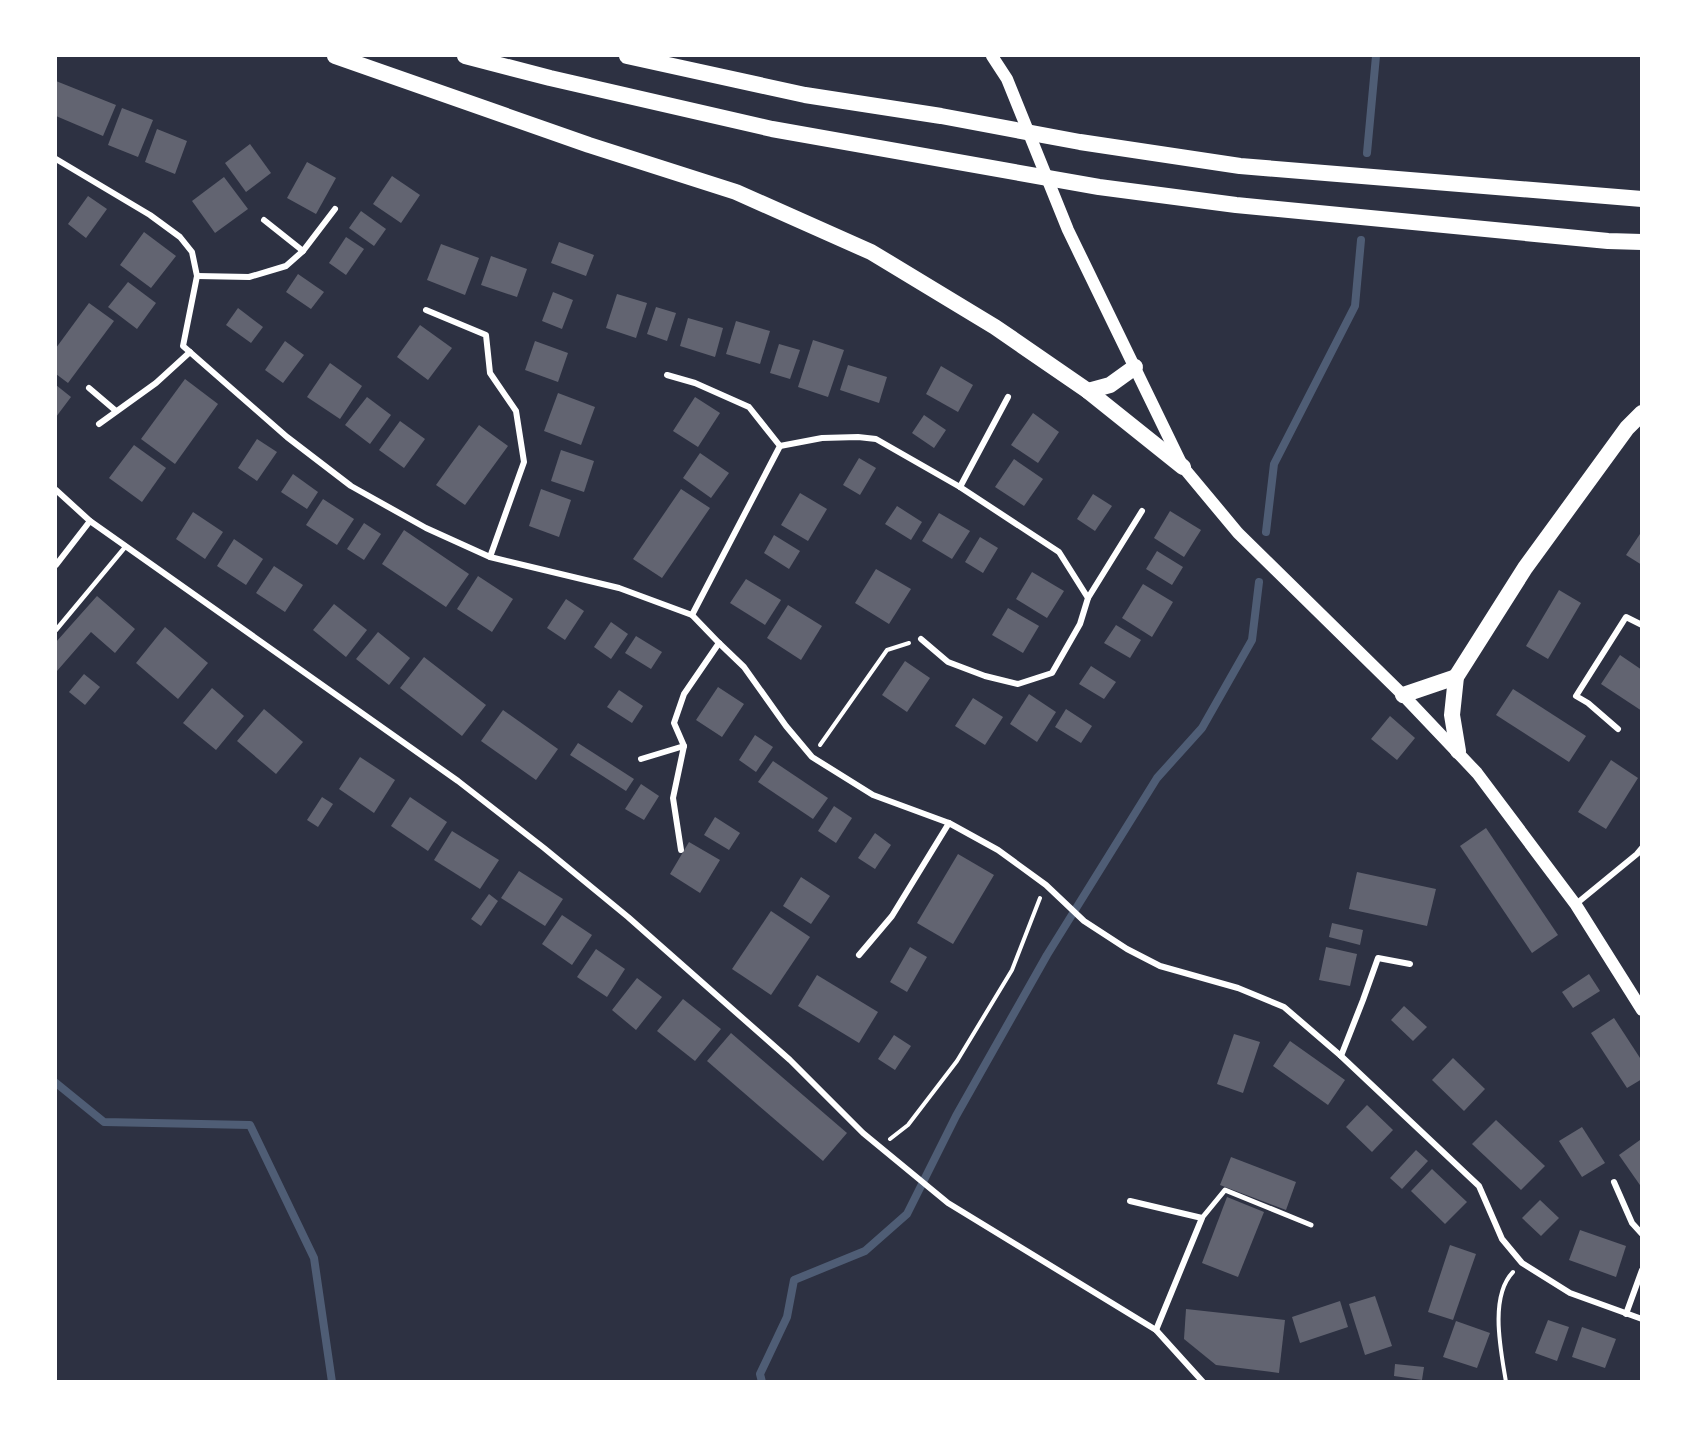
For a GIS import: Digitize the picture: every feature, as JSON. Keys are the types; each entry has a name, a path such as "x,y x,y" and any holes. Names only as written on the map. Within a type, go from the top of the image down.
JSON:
{"highway":[{"path":"335,56 590,145 736,192 871,252 994,327 1088,391 1183,467"},
{"path":"465,56 772,129 1099,187 1236,205 1608,241 1641,242"},
{"path":"627,56 646,58 805,95 941,116 1080,142 1240,166 1641,199"},
{"path":"1088,391 1110,385 1135,367"},
{"path":"1458,751 1452,715 1456,677 1525,568 1627,428 1641,413"},
{"path":"1403,695 1456,677"}],"main road":[{"path":"992,56 1006,79 1068,230 1183,467 1238,533 1403,695 1477,773 1576,905 1641,1010"}],"street":[{"path":"56,159 150,215 180,237 192,252 197,276 183,346 287,437 351,486 426,528 490,557 619,588 692,615 744,667 786,726 812,757 873,795 949,823 998,850 1046,885 1084,921 1127,950 1160,966 1238,988 1284,1007 1341,1056 1479,1186 1502,1239 1522,1263 1570,1293 1641,1319"},
{"path":"197,276 249,277 286,266 303,251 335,209"},
{"path":"264,220 303,251"},
{"path":"426,310 486,335 490,374 516,411 524,462 490,557"},
{"path":"99,423 156,383 190,352"},
{"path":"667,375 695,383 749,407 780,446"},
{"path":"89,387 116,411"},
{"path":"960,488 1008,397"},
{"path":"780,446 822,438 876,439 960,488 1059,552 1088,598"},
{"path":"692,615 780,446"},
{"path":"56,490 90,521 458,781 628,917 790,1060 863,1133 948,1203 1156,1330 1203,1382"},
{"path":"921,639 948,662 985,676 1018,684 1052,673 1080,624 1088,598 1142,511"},
{"path":"56,565 90,521"},
{"path":"1618,729 1588,703 1576,696 1626,617 1641,625"},
{"path":"681,850 673,798 684,746 674,723 684,694 719,643"},
{"path":"641,759 684,746"},
{"path":"859,955 891,916 949,823"},
{"path":"1576,905 1637,854 1641,848"},
{"path":"1341,1056 1378,958 1410,964"},
{"path":"1614,1182 1632,1222 1641,1234"},
{"path":"1156,1330 1174,1291 1202,1218 1225,1191 1311,1225"},
{"path":"1130,1201 1202,1218"},
{"path":"1626,1314 1641,1270"}],"lane":[{"path":"56,630 126,546"}],"path":[{"path":"812,757 887,650 921,639"},
{"path":"880,1147 908,1125 957,1061 1012,970 1046,885"},
{"path":"1506,1382 1498,1324 1502,1294 1509,1276 1522,1263"}],"building":[{"path":"56,81 116,105 103,136 56,116"},
{"path":"122,108 153,120 138,157 108,145"},
{"path":"157,129 187,141 175,174 145,162"},
{"path":"250,144 271,173 246,192 225,163"},
{"path":"307,162 336,178 316,214 287,198"},
{"path":"392,176 420,195 401,223 373,204"},
{"path":"224,177 248,209 215,233 192,201"},
{"path":"88,196 107,209 86,238 68,224"},
{"path":"361,211 386,229 374,246 349,228"},
{"path":"144,232 176,256 151,288 120,265"},
{"path":"346,237 364,249 346,275 329,263"},
{"path":"559,242 594,255 586,276 551,263"},
{"path":"441,244 479,258 465,295 427,280"},
{"path":"491,256 527,269 517,297 481,285"},
{"path":"298,274 324,292 311,309 286,292"},
{"path":"128,282 156,303 137,329 108,307"},
{"path":"553,292 573,300 562,329 542,321"},
{"path":"617,294 647,303 636,338 606,328"},
{"path":"89,303 114,321 68,383 56,374 56,348"},
{"path":"656,307 676,313 667,341 647,334"},
{"path":"238,308 263,327 251,343 226,325"},
{"path":"688,318 723,328 715,357 680,346"},
{"path":"736,321 770,331 760,364 726,354"},
{"path":"420,325 452,348 428,380 397,357"},
{"path":"813,340 844,350 828,397 798,387"},
{"path":"285,341 304,355 283,383 265,370"},
{"path":"535,341 568,353 558,382 525,370"},
{"path":"779,344 800,350 790,379 770,373"},
{"path":"330,363 362,386 340,419 307,397"},
{"path":"848,365 887,377 879,403 840,390"},
{"path":"941,366 973,385 958,412 926,394"},
{"path":"185,379 218,404 175,464 141,439"},
{"path":"56,385 71,397 56,417"},
{"path":"558,393 595,407 581,445 544,431"},
{"path":"367,397 391,415 370,444 345,425"},
{"path":"695,397 720,413 698,447 673,431"},
{"path":"1033,413 1059,432 1038,463 1011,445"},
{"path":"924,415 946,430 934,448 912,433"},
{"path":"400,421 425,439 404,468 379,450"},
{"path":"479,425 508,446 465,505 436,485"},
{"path":"257,439 277,452 257,481 238,468"},
{"path":"134,445 166,468 142,502 109,478"},
{"path":"561,450 594,461 584,492 551,481"},
{"path":"700,453 729,473 711,498 683,478"},
{"path":"859,458 876,468 860,495 843,485"},
{"path":"1014,459 1043,479 1024,506 995,487"},
{"path":"293,474 318,492 307,509 281,492"},
{"path":"541,489 571,500 559,537 529,526"},
{"path":"681,489 710,508 662,578 633,559"},
{"path":"800,493 827,509 808,541 781,525"},
{"path":"1093,494 1112,506 1095,531 1077,519"},
{"path":"323,499 354,519 337,545 306,525"},
{"path":"897,506 922,522 911,540 885,524"},
{"path":"1170,511 1201,530 1184,557 1154,538"},
{"path":"193,512 223,532 205,559 176,539"},
{"path":"939,513 970,531 952,559 922,541"},
{"path":"364,523 381,534 364,560 347,549"},
{"path":"404,530 469,574 446,607 382,564"},
{"path":"1642,531 1642,565 1626,555"},
{"path":"774,535 800,551 789,569 764,553"},
{"path":"980,537 998,548 983,573 965,562"},
{"path":"234,539 263,559 246,585 217,566"},
{"path":"1157,551 1183,567 1172,585 1146,569"},
{"path":"274,566 303,585 285,612 256,593"},
{"path":"876,569 911,589 889,624 855,603"},
{"path":"1032,572 1064,591 1047,618 1016,599"},
{"path":"478,576 513,599 492,632 457,609"},
{"path":"746,579 781,600 765,625 730,603"},
{"path":"1143,584 1173,602 1152,637 1122,618"},
{"path":"1559,590 1581,603 1548,659 1526,646"},
{"path":"97,596 135,629 115,653 91,632 57,671 56,642"},
{"path":"566,599 584,611 565,640 547,628"},
{"path":"334,604 367,630 346,657 313,630"},
{"path":"788,605 822,626 801,660 767,638"},
{"path":"1008,608 1039,626 1023,653 992,635"},
{"path":"611,622 628,634 611,659 594,647"},
{"path":"1116,625 1141,640 1130,658 1104,643"},
{"path":"165,627 208,663 178,699 136,663"},
{"path":"378,632 410,658 389,685 356,659"},
{"path":"636,636 662,652 651,669 625,653"},
{"path":"1620,655 1642,670 1642,711 1601,684"},
{"path":"424,657 486,705 462,736 400,688"},
{"path":"905,661 930,678 907,712 882,695"},
{"path":"1091,666 1116,682 1104,699 1079,684"},
{"path":"84,674 100,687 85,705 69,692"},
{"path":"718,687 744,704 722,737 696,720"},
{"path":"212,688 244,716 216,750 183,723"},
{"path":"1513,689 1586,736 1569,762 1496,715"},
{"path":"619,690 643,706 632,723 607,707"},
{"path":"1029,694 1056,712 1037,742 1010,724"},
{"path":"973,698 1003,717 985,745 955,726"},
{"path":"264,709 303,742 276,774 237,741"},
{"path":"1066,709 1092,726 1081,743 1055,727"},
{"path":"503,710 558,749 536,780 481,741"},
{"path":"1390,716 1415,738 1397,760 1371,739"},
{"path":"755,735 773,747 756,772 739,760"},
{"path":"578,743 634,779 626,791 570,755"},
{"path":"360,757 395,780 374,813 339,789"},
{"path":"1611,760 1638,778 1606,829 1578,812"},
{"path":"773,761 828,798 813,819 758,782"},
{"path":"641,784 659,796 644,820 625,809"},
{"path":"322,797 333,804 318,827 307,820"},
{"path":"410,797 447,822 428,851 391,826"},
{"path":"834,806 852,818 836,843 818,831"},
{"path":"715,817 740,833 729,850 704,835"},
{"path":"1486,828 1558,935 1532,953 1460,846"},
{"path":"452,831 499,860 480,889 434,860"},
{"path":"875,833 891,845 875,869 858,858"},
{"path":"689,842 720,860 700,893 670,874"},
{"path":"958,854 994,875 953,944 917,923"},
{"path":"519,871 563,899 545,926 501,898"},
{"path":"1357,872 1436,889 1427,926 1349,909"},
{"path":"801,877 830,896 811,924 783,906"},
{"path":"489,894 498,901 481,926 471,919"},
{"path":"771,911 810,937 771,995 732,969"},
{"path":"562,915 592,935 572,965 542,944"},
{"path":"1332,923 1363,930 1360,945 1329,937"},
{"path":"910,947 927,957 907,992 890,982"},
{"path":"1326,947 1357,954 1350,986 1319,980"},
{"path":"596,949 625,969 607,997 577,977"},
{"path":"1589,974 1600,991 1573,1008 1562,992"},
{"path":"817,975 878,1012 859,1043 798,1006"},
{"path":"637,978 662,997 636,1030 612,1010"},
{"path":"683,999 721,1029 695,1061 657,1031"},
{"path":"1404,1006 1427,1027 1413,1041 1391,1020"},
{"path":"1614,1018 1642,1061 1642,1079 1627,1088 1591,1033"},
{"path":"731,1033 847,1133 823,1161 707,1061"},
{"path":"1234,1034 1260,1042 1243,1093 1217,1084"},
{"path":"894,1035 911,1046 895,1070 878,1059"},
{"path":"1290,1041 1345,1080 1328,1105 1273,1066"},
{"path":"1453,1058 1485,1089 1464,1111 1432,1080"},
{"path":"1367,1105 1393,1130 1372,1152 1346,1127"},
{"path":"1496,1120 1545,1166 1521,1190 1472,1144"},
{"path":"1582,1127 1605,1163 1582,1177 1559,1141"},
{"path":"1640,1140 1642,1142 1642,1188 1619,1155"},
{"path":"1416,1150 1428,1161 1402,1189 1390,1178"},
{"path":"1231,1157 1296,1182 1286,1210 1220,1185"},
{"path":"1432,1169 1467,1202 1445,1224 1411,1191"},
{"path":"1227,1197 1264,1212 1238,1277 1202,1263"},
{"path":"1540,1200 1559,1218 1541,1236 1522,1218"},
{"path":"1580,1230 1626,1246 1616,1277 1569,1260"},
{"path":"1450,1245 1476,1254 1453,1320 1428,1312"},
{"path":"1375,1296 1392,1346 1365,1355 1349,1304"},
{"path":"1340,1301 1348,1327 1300,1343 1292,1317"},
{"path":"1186,1309 1285,1320 1279,1373 1216,1365 1184,1339"},
{"path":"1548,1320 1569,1327 1557,1361 1535,1353"},
{"path":"1456,1321 1490,1333 1477,1368 1443,1357"},
{"path":"1582,1327 1616,1339 1605,1368 1572,1357"},
{"path":"1395,1364 1424,1367 1422,1380 1394,1376"}],"waterway":[{"path":"1367,153 1376,56"},
{"path":"1266,532 1274,464 1355,306 1361,240"},
{"path":"762,1382 760,1374 787,1317 794,1280 865,1251 907,1214 956,1116 1047,955 1157,778 1202,728 1252,640 1259,582"},
{"path":"56,1083 104,1122 250,1125 314,1258 332,1382"}]}
